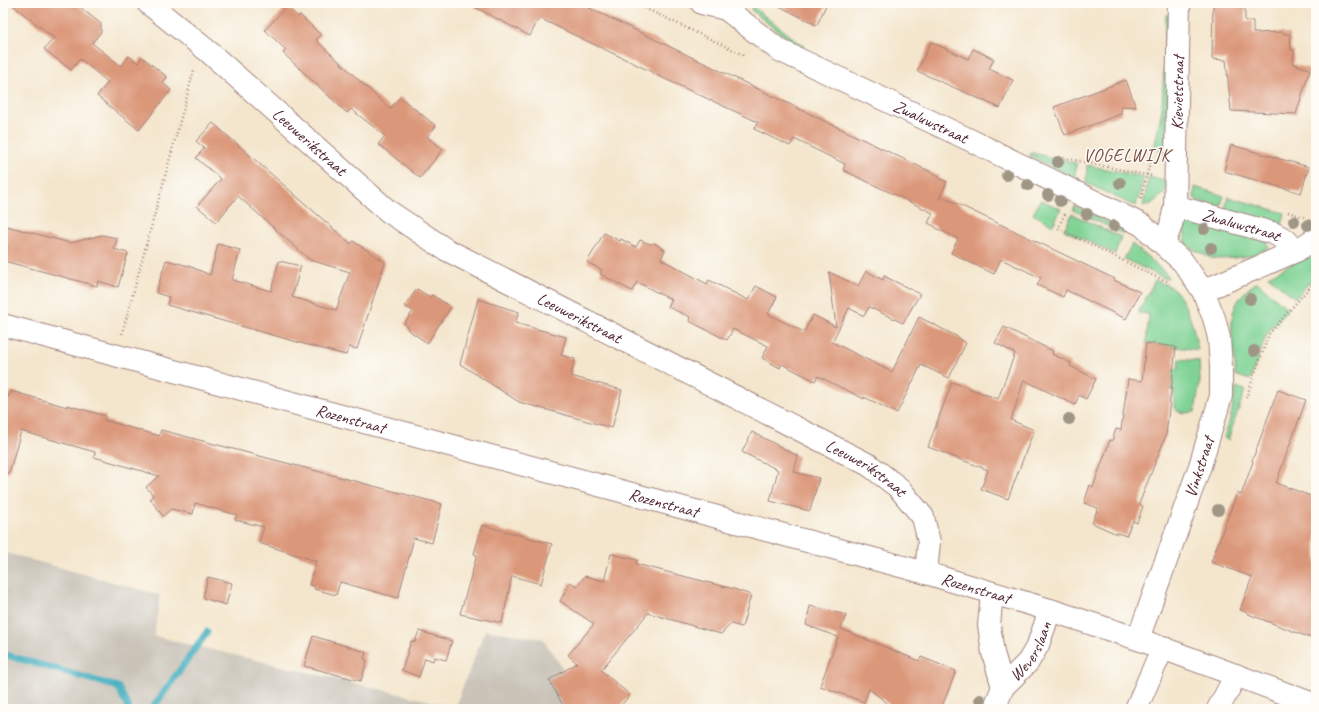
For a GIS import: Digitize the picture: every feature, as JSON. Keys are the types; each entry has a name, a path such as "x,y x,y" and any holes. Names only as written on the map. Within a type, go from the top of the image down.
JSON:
{"street":[{"name":"Leeuwerikstraat","path":"148,3 209,52 388,211 445,249 869,465 899,488 923,516 929,542 926,573"},
{"name":"Zwaluwstraat","path":"702,3 725,5 779,50 970,140 1142,225"},
{"name":"Kievietstraat","path":"1175,206 1179,3"},
{"name":"Zwaluwstraat","path":"1175,206 1273,233 1286,240 1296,251"},
{"path":"1164,244 1171,225 1175,206"},
{"name":"Vinkstraat","path":"1138,639 1200,466 1221,396 1219,338 1214,318 1203,291 1183,262 1142,225"},
{"path":"1203,291 1296,251 1316,238"},
{"name":"Rozenstraat","path":"3,325 926,573 1050,610 1163,647 1316,705"},
{"name":"Weverslaan","path":"992,593 989,625 993,653 1004,686"},
{"name":"Weverslaan","path":"994,709 1004,686 1028,662 1038,645 1050,610"},
{"path":"1136,709 1163,647"},
{"path":"1218,709 1236,674"}],"path":[{"path":"634,3 747,56"},
{"path":"116,355 194,69 209,52"},
{"path":"1075,192 1058,228 1171,283"},
{"path":"1246,398 1269,334 1316,280"}],"shaded area":[{"path":"3,552 160,595 154,636 455,707 485,630 543,639 590,709 3,709"}],"green space":[{"path":"753,7 804,46 803,48 780,33 751,10"},
{"path":"1166,15 1169,15 1167,155 1154,148 1162,110"},
{"path":"1032,153 1076,163 1075,178 1029,155"},
{"path":"1087,165 1144,177 1136,206 1086,183"},
{"path":"1149,177 1167,182 1165,193 1151,204 1143,206"},
{"path":"1195,187 1224,196 1220,208 1194,198"},
{"path":"1228,197 1285,213 1282,225 1225,209"},
{"path":"1041,200 1061,209 1053,225 1033,214"},
{"path":"1075,206 1125,230 1124,234 1073,210"},
{"path":"1072,214 1121,237 1115,254 1064,230"},
{"path":"1188,220 1267,241 1269,246 1266,250 1260,253 1243,257 1225,259 1212,258 1187,245 1184,232 1186,222"},
{"path":"1132,244 1167,275 1168,278 1164,278 1124,259"},
{"path":"1316,252 1316,275 1295,298 1268,276"},
{"path":"1155,280 1174,289 1183,301 1190,318 1198,350 1146,343 1149,314 1138,313"},
{"path":"1257,282 1288,309 1266,336 1250,380 1235,375 1232,324 1233,313 1237,303 1245,292"},
{"path":"1179,359 1199,361 1200,381 1195,412 1184,413 1177,411 1174,408 1174,390 1171,390 1173,369 1178,369"},
{"path":"1236,387 1245,390 1228,440 1224,438 1231,416"}],"building":[{"path":"10,3 75,3 101,24 101,32 92,43 121,66 129,56 138,63 142,57 167,77 163,83 171,90 139,130 97,96 108,82 80,59 71,70 44,49 54,38"},
{"path":"467,3 579,3 939,176 938,178 947,182 939,199 941,196 1140,292 1126,319 1066,290 1063,297 1037,285 1041,278 1001,259 994,274 951,253 958,239 928,223 933,213 843,170 845,164 794,139 790,146 754,129 758,122 652,73 539,18 530,36"},
{"path":"773,3 827,3 817,25"},
{"path":"1213,3 1245,3 1245,21 1253,21 1253,33 1284,32 1284,34 1290,34 1291,50 1294,51 1293,64 1310,69 1296,114 1231,111 1226,60 1212,59"},
{"path":"287,6 298,17 300,15 321,35 316,40 390,109 400,97 436,126 427,137 443,149 420,178 378,144 385,136 351,109 347,113 283,53 286,50 265,30"},
{"path":"931,42 968,59 973,49 994,59 989,69 1013,80 1000,108 917,71"},
{"path":"1126,80 1136,107 1122,106 1121,114 1065,135 1054,107"},
{"path":"213,123 351,244 353,241 385,262 357,349 349,347 346,355 304,344 167,305 169,297 156,293 166,260 189,266 210,275 218,244 240,250 232,280 271,291 279,261 301,266 292,297 336,310 350,272 310,260 238,196 216,222 197,206 221,179 196,158 204,148 196,141"},
{"path":"1231,145 1309,167 1301,193 1224,171"},
{"path":"3,225 70,243 102,235 117,238 114,249 128,253 118,287 98,281 97,286 4,261 8,247 3,246"},
{"path":"604,233 620,241 621,239 636,247 640,240 650,244 654,243 665,250 661,259 707,284 709,280 748,300 756,286 777,297 768,314 804,332 813,315 836,327 829,272 858,286 866,271 883,280 884,276 920,294 903,323 869,307 864,316 849,308 832,342 892,372 919,317 956,336 966,343 949,378 921,365 897,413 864,397 864,399 818,376 815,381 782,364 780,368 762,358 768,346 733,329 727,340 689,321 690,317 668,307 672,300 637,282 632,291 600,274 602,270 587,262"},
{"path":"417,289 430,297 432,295 451,307 427,343 407,329 408,327 404,324 413,311 405,306"},
{"path":"478,299 519,312 515,323 566,337 561,355 575,359 571,376 622,390 612,428 519,402 460,364"},
{"path":"1004,327 1053,351 1052,354 1071,363 1070,366 1096,379 1086,399 1079,395 1075,405 1024,380 1011,420 1034,430 1008,499 981,489 988,470 928,447 952,382 998,399 1015,353 995,343"},
{"path":"1146,343 1176,347 1166,435 1139,504 1143,506 1137,523 1133,521 1126,536 1117,534 1092,523 1098,508 1084,503 1090,485 1093,487 1110,440 1112,441 1116,429 1121,430 1128,379 1142,381"},
{"path":"1278,390 1306,400 1276,483 1316,498 1316,640 1240,610 1252,577 1211,562 1237,493 1241,495"},
{"path":"11,391 67,407 67,405 106,416 104,420 159,436 161,430 442,504 432,543 414,538 398,598 340,582 336,595 314,589 315,586 309,585 316,561 259,543 264,527 235,520 237,515 195,503 193,514 171,509 163,516 150,499 153,495 146,487 159,476 94,457 95,452 21,431 9,473 3,472 3,395 9,396"},
{"path":"752,432 798,456 794,472 819,478 810,511 770,501 778,470 742,452"},
{"path":"482,525 552,544 541,584 512,576 502,623 460,614 477,555 474,554"},
{"path":"611,554 637,560 636,564 734,589 751,595 742,627 731,624 721,634 648,613 601,670 630,695 618,709 565,709 549,680 577,663 568,655 594,624 560,601 570,582 577,586 585,576 604,581"},
{"path":"208,577 232,583 226,605 203,598"},
{"path":"810,606 846,615 841,629 919,661 921,657 956,671 941,709 895,709 869,689 864,702 820,686 838,637 806,625"},
{"path":"419,631 452,641 446,660 434,657 433,661 425,658 419,677 402,670 411,641 415,642"},
{"path":"313,636 366,652 364,659 367,660 361,681 304,666"}],"waterway":[{"path":"152,709 207,632"},
{"path":"3,654 118,687 129,709"}],"district":[{"name":"VOGELWIJK","path":"1127,155"}]}
